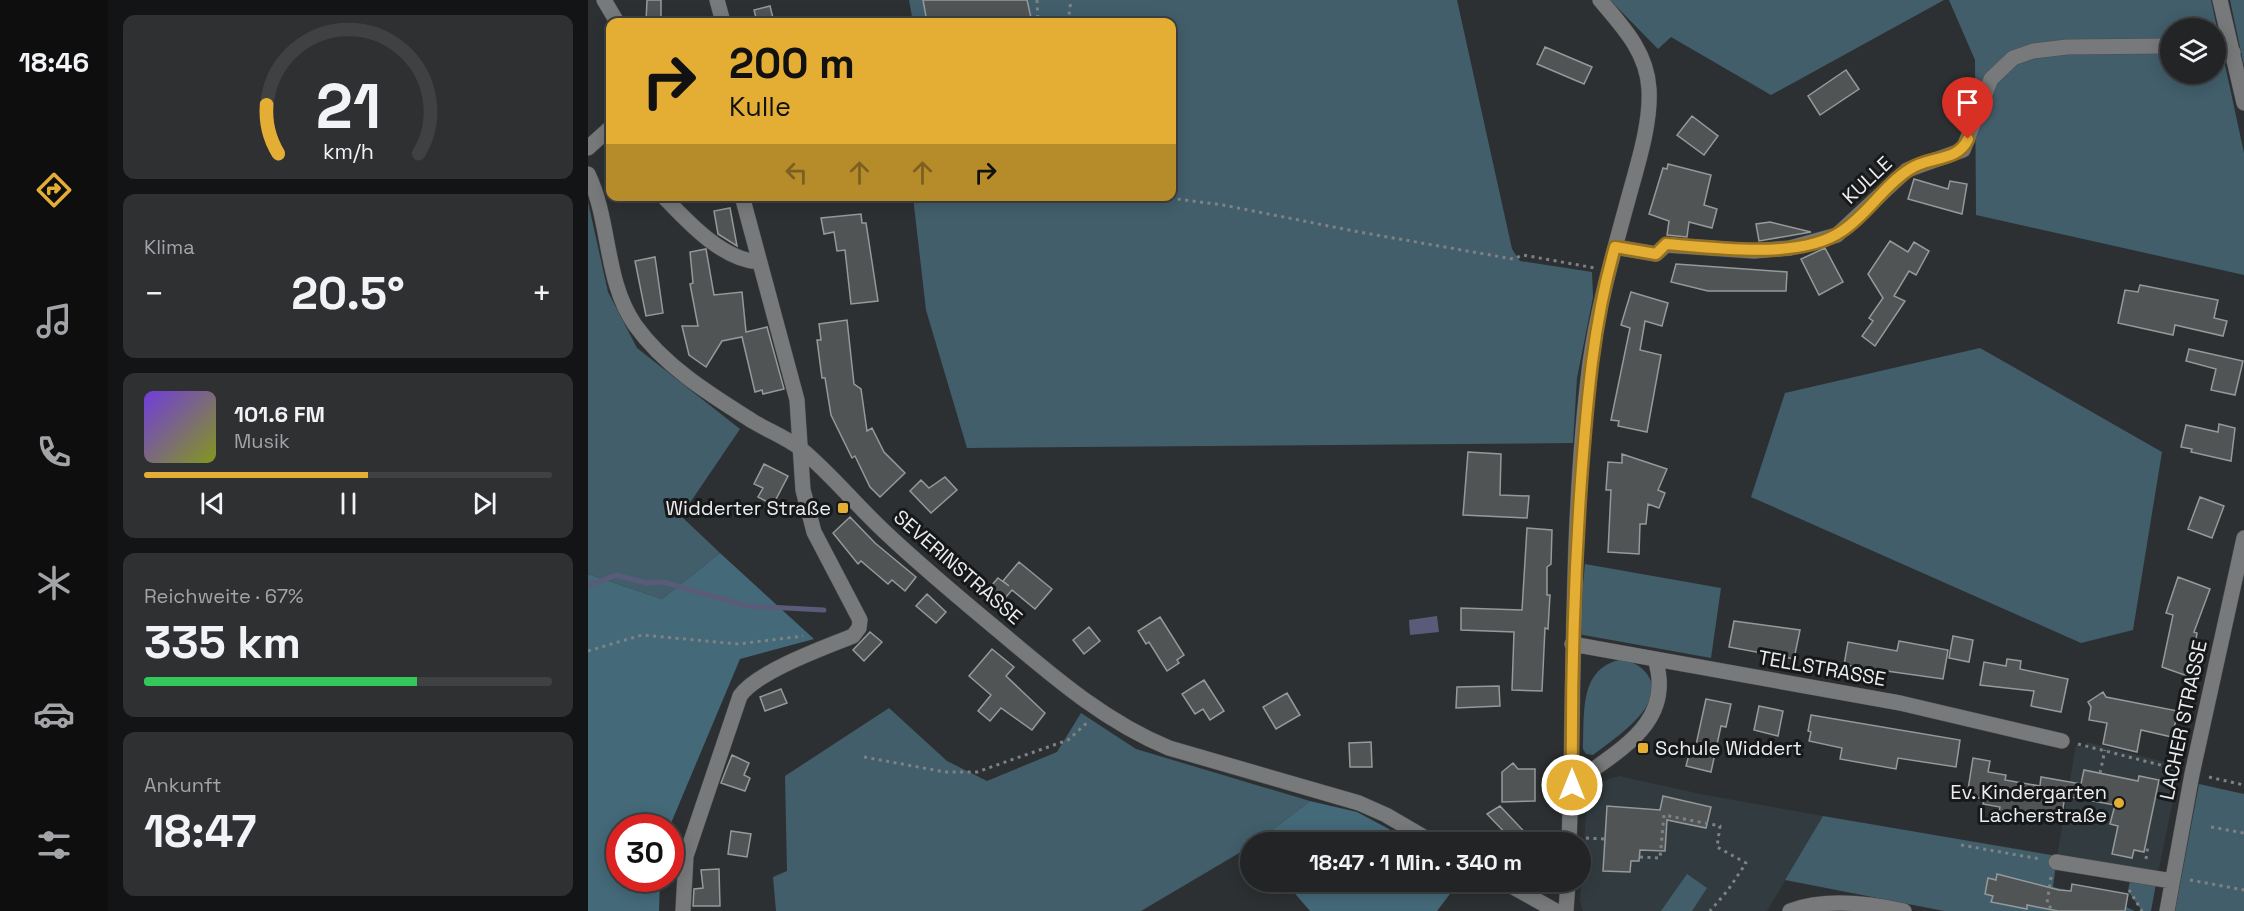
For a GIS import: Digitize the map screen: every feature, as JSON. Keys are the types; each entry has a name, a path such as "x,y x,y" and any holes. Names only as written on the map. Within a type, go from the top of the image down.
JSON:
{"street":[{"path":"604,0 614,18"},
{"path":"717,0 722,18"},
{"path":"1570,832 1572,785 1572,644 1587,389 1608,271 1635,174 1649,90 1641,54 1600,0"},
{"path":"2220,0 2244,103"},
{"name":"KULLE","path":"1615,247 1656,254 1666,244 1754,251 1790,248 1837,235 1907,170 1963,150 1990,79 2013,58 2033,51 2067,47 2160,46"},
{"path":"2226,50 2233,52"},
{"path":"588,148 606,132"},
{"name":"SEVERINSTRASSE","path":"588,174 600,206 621,300 634,324 649,342 686,376 755,422 798,447 911,556 1098,711 1132,732 1169,748 1359,803 1415,832"},
{"path":"669,201 728,252 740,260 759,262"},
{"path":"682,911 686,856 714,775 731,716 740,696 747,687 776,670 853,636 859,628 857,610 814,532 803,490 798,447 797,400 743,201"},
{"name":"LACHER STRASSE","path":"2167,911 2192,774 2244,538"},
{"name":"TELLSTRASSE","path":"1572,644 1900,703 2062,741"},
{"path":"1572,785 1630,740 1651,718 1661,689 1655,659"},
{"path":"2055,861 2173,879"},
{"path":"1522,892 1556,911"},
{"path":"1566,911 1567,892"},
{"path":"1790,911 1806,906 1866,903 1904,911"}],"path":[{"path":"1036,0 1038,18"},
{"path":"1069,18 1071,0"},
{"path":"1176,199 1271,214 1514,259 1522,255 1608,271"},
{"path":"588,651 642,635 738,644 811,636"},
{"path":"864,758 945,772 986,770 1068,741 1098,711"},
{"path":"2062,741 2244,785"},
{"path":"2100,773 2105,750"},
{"path":"1640,857 1660,858 1664,815 1720,826 1717,847 1746,863 1710,911"},
{"path":"2211,827 2244,833"},
{"path":"1961,845 2055,861 2046,903 2053,911"},
{"path":"2173,879 2244,890"}],"shaded area":[{"path":"909,0 1457,0 1512,249 1520,261 1592,272 1593,297 1577,378 1573,443 967,448 926,310 913,201 1176,201 1176,18 912,18"},
{"path":"1610,0 1944,0 1771,95 1671,37 1658,49"},
{"path":"1949,0 2211,0 2215,18 2160,18 2160,84 2226,84 2226,70 2244,153 2244,275 1976,215 1975,60"},
{"path":"2230,0 2244,0 2244,66"},
{"path":"588,202 608,292 637,348 740,429 681,516 720,553 662,599 588,574"},
{"path":"1980,348 2162,452 2133,630 2081,643 1751,497 1785,393"},
{"path":"720,553 814,639 740,659 675,814 606,814 606,892 660,892 659,911 588,911 588,574 662,599"},
{"path":"1585,564 1721,588 1711,658 1578,634"},
{"path":"1437,616 1439,632 1410,635 1409,620"},
{"path":"1619,660 1634,664 1647,674 1652,685 1651,697 1645,709 1625,730 1593,755 1586,754 1583,749 1584,709 1590,684 1596,673 1606,665"},
{"path":"889,708 947,761 987,781 1057,752 1081,713 1136,749 1310,801 1269,832 1240,832 1240,852 1141,911 776,911 773,877 787,871 785,776"},
{"name":"Ev. Kindergarten Lacherstraße","path":"2087,742 2180,766 2157,878 2056,862 2076,745 2086,748"},
{"path":"1619,776 1705,795 1823,816 1767,911 1583,911 1581,892 1591,892 1591,832 1585,832 1587,800 1600,782"},
{"path":"2199,784 2244,794 2244,911 2175,911"},
{"path":"1310,801 1357,812 1394,832 1269,832"},
{"path":"1823,816 2057,856 2053,887 2071,891 2072,884 2128,894 2126,907 2135,911 1944,911 1785,880"},
{"path":"1687,874 1707,888 1692,911 1661,911"},
{"path":"2131,874 2157,878 2151,911 2142,911 2128,891"},
{"path":"1294,892 1451,892 1437,911 1310,911"}],"building":[{"path":"647,0 661,0 661,18 646,18"},
{"path":"923,0 1027,0 1031,18 926,18"},
{"path":"770,6 773,18 756,18 754,10"},
{"path":"1545,47 1592,67 1584,84 1537,64"},
{"path":"1846,70 1859,89 1820,115 1808,96"},
{"path":"1692,116 1718,136 1704,155 1677,135"},
{"path":"1668,164 1711,175 1704,205 1717,209 1712,228 1689,222 1687,237 1667,235 1669,221 1649,214 1663,168 1667,169"},
{"path":"1914,179 1948,189 1950,181 1967,184 1962,214 1908,199"},
{"path":"730,208 737,246 718,234 714,211"},
{"path":"861,214 862,223 866,223 878,301 851,304 845,250 837,251 834,232 824,234 821,218"},
{"path":"1770,222 1811,232 1759,241 1756,224"},
{"path":"1890,241 1908,252 1914,242 1929,251 1916,275 1909,271 1894,296 1905,301 1875,346 1862,336 1873,321 1869,318 1883,298 1868,274"},
{"path":"1825,248 1843,282 1819,295 1801,259"},
{"path":"706,249 714,295 742,292 746,332 767,327 784,389 763,394 762,390 755,392 742,337 722,341 706,367 689,355 682,326 698,326 690,284 693,283 690,252"},
{"path":"655,257 663,313 646,316 635,261"},
{"path":"1676,264 1787,272 1786,291 1708,291 1671,282"},
{"path":"2140,285 2218,300 2214,318 2227,321 2223,336 2175,325 2173,335 2118,323 2125,290 2138,292"},
{"path":"1631,292 1668,303 1662,326 1645,321 1640,350 1661,355 1647,432 1618,426 1619,421 1611,420 1630,328 1621,325"},
{"path":"847,320 854,384 861,389 867,431 872,428 884,452 905,473 880,497 870,487 855,456 852,458 831,415 825,378 822,378 817,340 821,340 819,324"},
{"path":"2189,349 2243,361 2235,395 2211,390 2216,369 2186,361"},
{"path":"2219,424 2235,428 2231,461 2191,452 2192,449 2181,447 2186,425 2218,432"},
{"path":"1468,452 1501,454 1500,495 1529,496 1527,518 1463,515"},
{"path":"1622,454 1667,469 1658,490 1665,493 1659,508 1648,504 1646,524 1640,524 1639,554 1608,552 1611,490 1606,490 1608,462 1622,463"},
{"path":"764,464 788,476 773,505 758,497 763,488 754,484"},
{"path":"945,477 957,490 931,513 910,491 921,480 929,488"},
{"path":"2200,497 2224,506 2212,538 2188,529"},
{"path":"850,517 875,543 916,577 905,591 892,580 888,584 861,561 858,564 833,533"},
{"path":"1527,528 1552,530 1551,564 1547,567 1547,595 1550,595 1548,629 1545,628 1542,691 1512,690 1514,632 1461,630 1461,608 1522,610"},
{"path":"1019,562 1052,589 1035,609 1012,590 1000,604 986,592 998,578 1009,586 1003,581"},
{"path":"2178,577 2210,589 2194,632 2197,633 2190,677 2162,667 2173,615 2166,613"},
{"path":"927,594 946,612 936,623 916,606"},
{"path":"1160,617 1184,655 1177,660 1179,663 1167,671 1149,642 1146,644 1138,631"},
{"path":"1734,621 1800,630 1794,659 1729,647"},
{"path":"1089,627 1100,641 1084,654 1073,640"},
{"path":"870,632 882,642 864,661 853,650"},
{"path":"1953,636 1973,640 1969,662 1949,658"},
{"path":"1899,641 1948,650 1943,679 1844,665 1848,642 1897,651"},
{"path":"992,649 1014,667 1006,676 1045,713 1032,730 1001,708 990,721 978,711 991,695 969,676"},
{"path":"2007,659 2021,661 2020,669 2068,679 2061,712 2031,706 2034,691 1980,685 1984,662 2006,666"},
{"path":"1204,680 1224,711 1210,720 1203,709 1195,714 1182,694"},
{"path":"1499,686 1500,706 1456,708 1457,687"},
{"path":"781,689 787,703 765,711 760,697"},
{"path":"2103,692 2106,697 2178,711 2172,737 2141,730 2137,752 2103,744 2107,723 2089,720 2091,707 2088,702"},
{"path":"1287,693 1300,715 1276,729 1263,707"},
{"path":"1706,699 1731,704 1726,727 1721,726 1711,772 1686,766 1692,743 1696,745"},
{"path":"1759,706 1783,711 1778,736 1754,730"},
{"path":"1811,715 1960,740 1956,767 1898,758 1896,769 1840,759 1842,748 1809,741"},
{"path":"1371,742 1372,767 1350,767 1349,743"},
{"path":"732,755 749,763 744,775 750,778 745,791 721,783"},
{"path":"1973,758 1990,761 1988,772 2006,775 2005,780 2040,786 2041,777 2081,784 2084,770 2138,781 2139,776 2159,780 2144,852 2134,850 2132,858 2112,854 2118,826 2110,824 2115,805 2065,796 2061,820 2035,816 2034,819 1999,812 2000,807 1983,804 1984,799 1967,796"},
{"path":"1513,763 1518,769 1535,769 1535,801 1502,802 1502,772"},
{"path":"1663,796 1711,807 1706,828 1667,820 1665,851 1640,850 1639,861 1631,861 1630,872 1603,871 1607,806 1660,810"},
{"path":"1500,806 1525,832 1504,832 1487,814"},
{"path":"731,831 751,834 747,857 728,854"},
{"path":"719,869 720,906 693,906 694,889 703,888 701,870"},
{"path":"1997,874 2059,890 2071,891 2072,884 2128,894 2125,911 2058,911 2027,905 2027,909 1991,902 1993,896 1985,894 1988,878 1996,880"}],"waterway":[{"path":"588,586 616,575 647,583 663,582 747,606 824,610"}],"place":[{"name":"Widderter Straße","path":"843,508"},
{"name":"Schule Widdert","path":"1643,748"},
{"name":"Ev. Kindergarten Lacherstraße","path":"2119,803"}],"route":[{"path":"1572,785 1572,644 1587,389 1595,334 1615,247 1656,254 1666,244 1754,251 1790,248 1837,235 1907,170 1916,165 1960,152 1968,139"}]}
